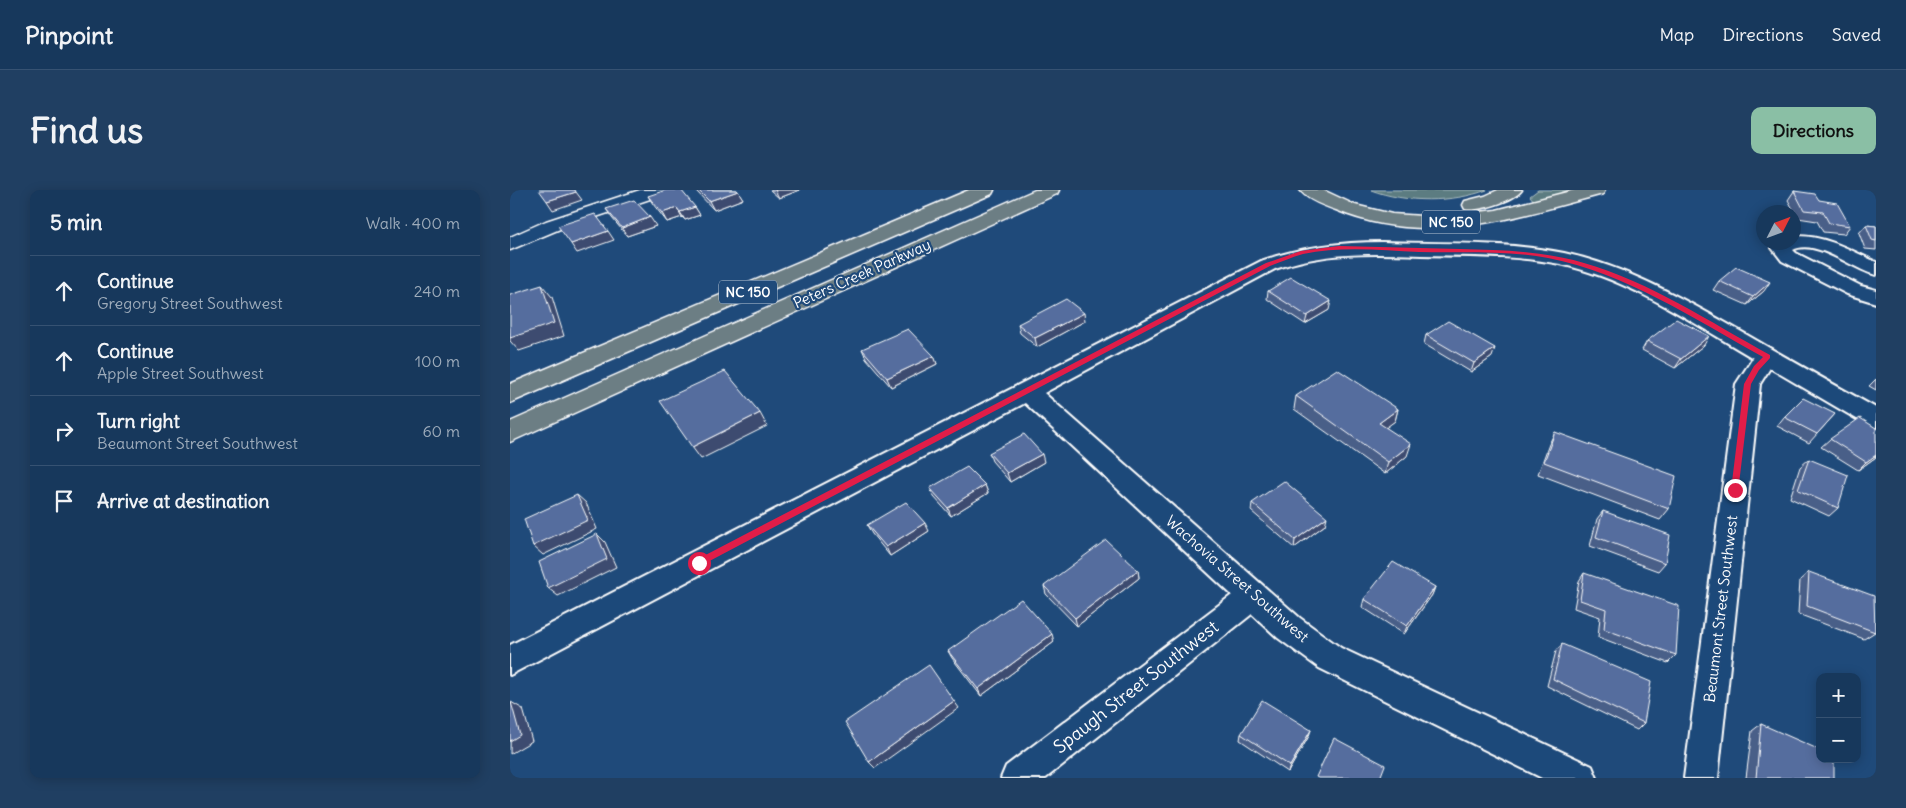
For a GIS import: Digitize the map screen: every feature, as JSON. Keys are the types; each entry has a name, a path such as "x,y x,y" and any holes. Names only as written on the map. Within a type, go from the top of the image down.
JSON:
{"main road":[{"name":"Peters Creek Parkway","path":"510,394 985,190"},
{"name":"Peters Creek Parkway","path":"510,433 1050,190"},
{"name":"NC 150","path":"1309,190 1334,203 1363,213 1397,220 1431,222 1481,219 1596,190"},
{"path":"1342,190 1386,204 1427,208 1454,207 1480,203 1513,190"}],"street":[{"path":"510,244 553,225 658,190"},
{"path":"1801,241 1823,245 1876,269"},
{"path":"510,661 1284,258 1320,249 1446,250 1546,256 1599,270 1672,303 1876,419"},
{"path":"1783,250 1789,258 1854,290 1876,298"},
{"name":"Beaumont Street Southwest","path":"1701,778 1748,384 1757,368 1768,357"},
{"name":"Wachovia Street Southwest","path":"1028,392 1288,628 1330,658 1580,778"},
{"name":"Spaugh Street Southwest","path":"1018,778 1253,596"}],"green space":[{"path":"1371,190 1487,190 1459,197 1429,200 1399,197"},
{"path":"1538,190 1577,190 1534,201 1530,196"}],"building":[{"path":"539,190 575,190 576,192 547,201"},
{"path":"666,190 681,190 695,207 680,212 677,208 662,213 648,196"},
{"path":"698,190 737,190 738,191 709,201"},
{"path":"1794,191 1815,194 1819,200 1837,203 1850,226 1829,223 1823,212 1804,210"},
{"path":"634,200 650,217 622,228 606,209"},
{"path":"595,214 608,231 571,244 558,226"},
{"path":"1866,225 1876,226 1876,241 1872,240"},
{"path":"1736,267 1770,282 1753,297 1719,281"},
{"path":"1291,277 1331,301 1307,316 1268,291"},
{"path":"542,285 554,323 510,338 510,295"},
{"path":"1066,299 1084,313 1035,338 1018,324"},
{"path":"1676,319 1709,336 1681,359 1647,341"},
{"path":"1448,321 1495,348 1474,363 1426,335"},
{"path":"908,329 934,356 887,378 862,349"},
{"path":"1337,369 1398,409 1379,423 1411,444 1388,462 1296,396"},
{"path":"725,371 760,413 692,447 660,401"},
{"path":"1803,398 1835,414 1817,434 1784,417"},
{"path":"1860,418 1876,428 1876,455 1866,462 1830,439"},
{"path":"1555,432 1676,476 1669,509 1544,462"},
{"path":"1024,434 1042,454 1007,473 989,453"},
{"path":"1809,459 1848,475 1838,508 1798,490"},
{"path":"967,467 985,485 948,508 930,488"},
{"path":"1284,481 1327,517 1295,540 1252,503"},
{"path":"577,495 588,520 533,546 524,519"},
{"path":"906,502 925,523 886,547 867,525"},
{"path":"1603,511 1670,535 1665,563 1596,537"},
{"path":"597,534 607,559 548,588 539,562"},
{"path":"1106,540 1138,570 1075,618 1044,586"},
{"path":"1393,562 1435,587 1407,626 1364,599"},
{"path":"1809,572 1874,596 1875,632 1807,606"},
{"path":"1584,573 1679,606 1676,655 1604,629 1606,609 1580,600"},
{"path":"1021,599 1052,634 978,689 948,651"},
{"path":"1562,644 1651,682 1644,723 1553,679"},
{"path":"929,665 954,701 869,762 845,722"},
{"path":"1262,700 1311,730 1290,766 1241,734"},
{"path":"510,703 520,735 510,741"},
{"path":"1761,724 1816,748 1816,763 1834,763 1834,778 1756,778"},
{"path":"1334,738 1385,765 1380,778 1316,777"}],"route":[{"path":"699,563 1028,392 1268,264 1320,249 1357,247 1511,252 1546,256 1582,264 1617,276 1679,306 1768,357 1757,368 1748,384 1735,490"}]}
